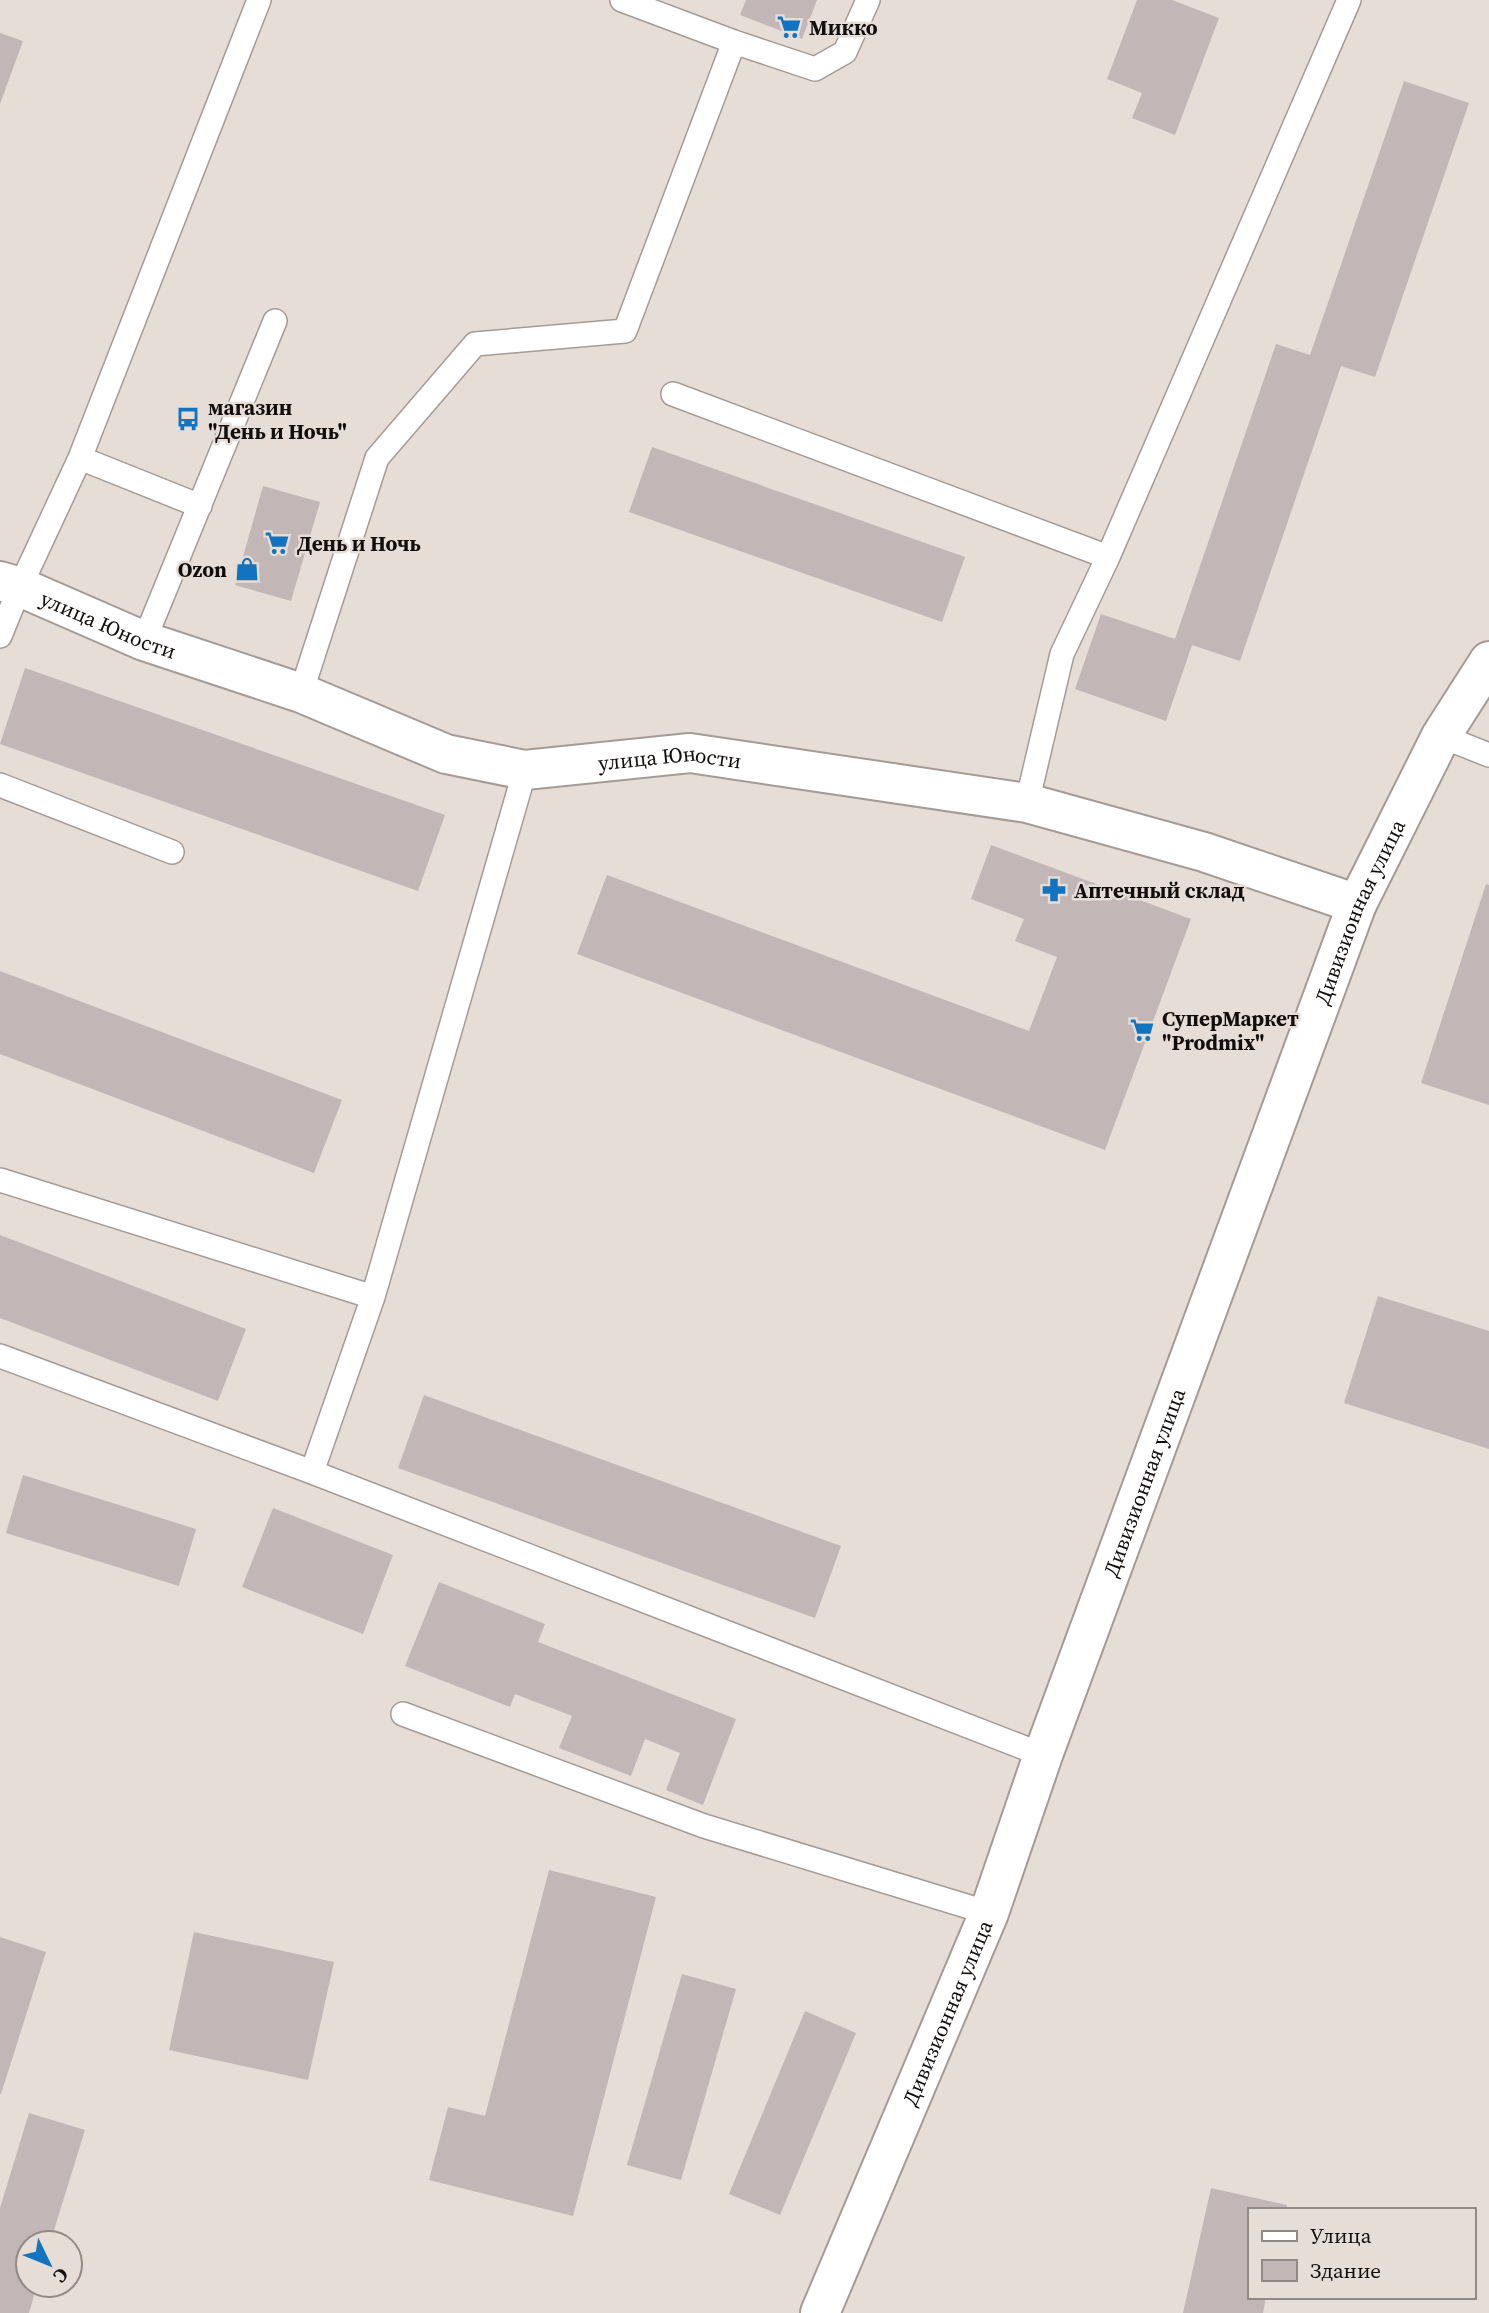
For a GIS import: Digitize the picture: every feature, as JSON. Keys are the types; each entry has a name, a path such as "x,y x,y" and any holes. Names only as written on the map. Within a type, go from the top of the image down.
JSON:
{"street":[{"name":"улица Юности","path":"10,584 144,642 301,693 446,754 525,770 690,754 1027,803 1204,852 1357,904"},
{"name":"Дивизионная улица","path":"820,2313 989,1913 1043,1755 1357,904 1441,736 1489,661"}],"lane":[{"path":"0,636 10,584 80,458 259,0"},
{"path":"622,0 815,69 845,52 868,0"},
{"path":"1027,803 1062,654 1108,557 1349,0"},
{"path":"301,693 377,458 475,344 625,331 734,42"},
{"path":"144,642 275,321"},
{"path":"673,394 1108,557"},
{"path":"80,458 200,506"},
{"path":"1441,736 1489,755"},
{"path":"312,1472 373,1297 525,770"},
{"path":"0,785 172,852"},
{"path":"0,1180 373,1297"},
{"path":"0,1356 312,1472 1043,1755"},
{"path":"403,1714 704,1826 989,1913"}],"building":[{"name":"Микко","path":"746,0 817,0 802,39 740,15"},
{"path":"1137,0 1172,0 1219,18 1175,135 1132,118 1142,93 1107,79"},
{"path":"0,33 23,41 0,104"},
{"path":"1404,81 1469,103 1375,377 1341,366 1240,661 1192,645 1166,721 1075,689 1101,614 1175,639 1276,344 1310,355"},
{"path":"652,447 965,557 942,622 629,512"},
{"name":"День и Ночь","path":"263,486 320,502 291,601 235,585"},
{"path":"25,668 445,815 418,891 0,744"},
{"path":"991,845 1191,919 1105,1150 577,954 607,875 1029,1031 1057,957 1015,941 1024,919 971,899"},
{"path":"1486,884 1489,885 1489,1105 1421,1083"},
{"path":"0,971 342,1100 314,1173 0,1054"},
{"path":"0,1235 246,1329 218,1401 0,1318"},
{"path":"1378,1296 1489,1331 1489,1449 1344,1403"},
{"path":"424,1395 841,1546 815,1618 398,1468"},
{"path":"23,1475 196,1529 179,1586 6,1533"},
{"path":"273,1508 393,1555 363,1634 242,1587"},
{"path":"439,1582 545,1624 538,1642 736,1719 703,1805 666,1790 680,1753 645,1739 631,1776 559,1748 572,1716 515,1694 510,1707 405,1666"},
{"path":"549,1870 656,1897 573,2216 429,2180 448,2107 485,2116"},
{"path":"194,1932 334,1962 308,2080 169,2050"},
{"path":"0,1937 46,1952 1,2094 0,2094"},
{"path":"682,1974 736,1989 681,2180 627,2165"},
{"path":"805,2011 856,2033 780,2215 729,2194"},
{"path":"29,2113 85,2130 54,2229 14,2229 14,2299 33,2299 29,2313 0,2313 0,2208"},
{"path":"1211,2188 1287,2205 1286,2208 1248,2208 1248,2299 1266,2299 1263,2313 1183,2313"}],"place":[{"name":"Микко","path":"789,27"},
{"name":"магазин \"День и Ночь\"","path":"188,419"},
{"name":"День и Ночь","path":"277,543"},
{"name":"Ozon","path":"247,569"},
{"name":"Аптечный склад","path":"1054,890"},
{"name":"СуперМаркет \"Prodmix\"","path":"1142,1030"}]}
